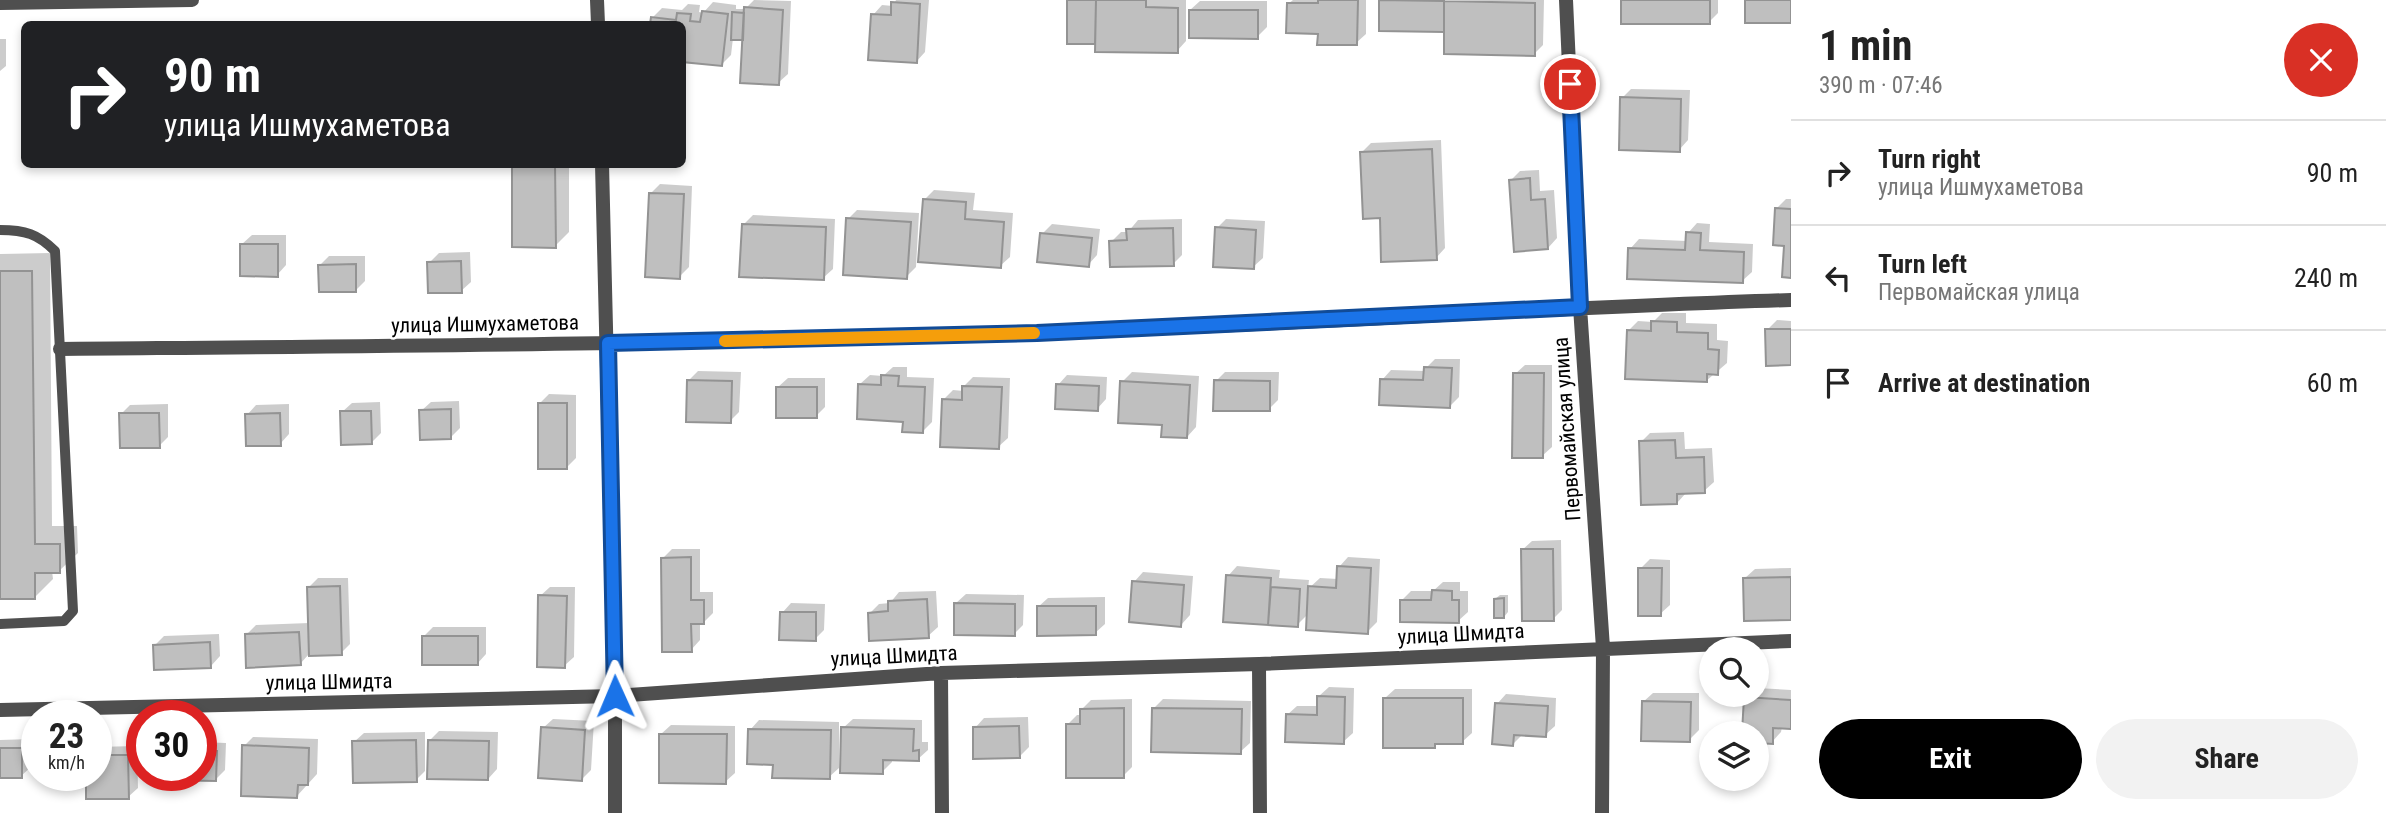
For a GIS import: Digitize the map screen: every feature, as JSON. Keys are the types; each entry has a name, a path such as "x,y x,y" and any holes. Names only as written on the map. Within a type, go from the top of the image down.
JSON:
{"street":[{"path":"0,3 192,0"},
{"path":"597,0 598,21"},
{"name":"Первомайская улица","path":"1566,0 1580,307 1603,648 1602,813"},
{"path":"603,168 615,696 615,813"},
{"name":"улица Ишмухаметова","path":"60,349 608,343 1037,333 1580,307 1791,300"},
{"name":"улица Шмидта","path":"0,710 615,696 941,673 1259,664 1791,641"},
{"path":"1259,664 1260,813"},
{"path":"941,673 942,813"}],"lane":[{"path":"0,230 13,230 42,238 55,251 73,611 64,621 0,624"}],"building":[{"path":"1067,0 1096,0 1095,44 1067,44"},
{"path":"1096,0 1146,0 1146,7 1178,8 1178,53 1095,52"},
{"path":"1318,0 1358,0 1357,45 1317,45 1318,34 1286,33 1287,3 1318,3"},
{"path":"1379,0 1444,1 1444,32 1379,31"},
{"path":"1621,0 1710,0 1710,24 1621,24"},
{"path":"1745,0 1791,0 1791,23 1745,23"},
{"path":"1444,1 1535,3 1535,56 1444,54"},
{"path":"891,2 920,4 917,63 868,60 871,14 891,15"},
{"path":"744,7 783,10 779,85 740,83"},
{"path":"1189,10 1258,10 1258,39 1189,38"},
{"path":"702,11 728,14 722,66 686,62 686,21 650,21 651,17 676,20 677,13 691,14 690,21 700,22"},
{"path":"732,12 744,13 743,40 731,40"},
{"path":"1620,97 1681,99 1680,152 1619,150"},
{"path":"1432,149 1437,260 1381,262 1380,218 1363,219 1360,152"},
{"path":"512,168 555,168 556,248 512,247"},
{"path":"1530,178 1531,200 1545,199 1548,249 1514,252 1509,180"},
{"path":"649,193 684,194 680,279 645,277"},
{"path":"923,199 966,202 965,219 1004,222 1001,268 918,262"},
{"path":"1775,208 1791,209 1791,278 1782,277 1784,246 1773,245"},
{"path":"846,218 911,222 907,279 843,275"},
{"path":"742,224 826,227 824,280 739,277"},
{"path":"1215,227 1256,230 1254,269 1213,267"},
{"path":"1173,228 1174,266 1110,267 1109,241 1127,240 1126,229"},
{"path":"1686,232 1701,233 1700,250 1744,252 1743,283 1627,279 1628,248 1685,250"},
{"path":"1040,233 1092,238 1089,267 1037,262"},
{"path":"240,244 278,244 278,277 240,276"},
{"path":"461,261 462,293 428,293 427,262"},
{"path":"356,264 356,292 319,292 318,265"},
{"path":"0,271 32,271 35,544 60,544 60,573 35,573 35,599 0,599"},
{"path":"1651,321 1677,322 1677,332 1708,333 1708,349 1719,350 1718,375 1707,374 1707,382 1625,379 1627,330 1651,331"},
{"path":"1765,329 1791,329 1791,365 1766,366"},
{"path":"1424,367 1452,368 1450,408 1379,405 1380,379 1423,380"},
{"path":"1513,373 1544,373 1543,458 1512,458"},
{"path":"881,375 899,376 898,386 925,387 923,433 902,432 903,422 857,419 858,384 881,385"},
{"path":"687,380 732,381 731,423 686,422"},
{"path":"1214,380 1270,381 1270,411 1213,411"},
{"path":"1120,381 1190,385 1187,438 1161,437 1162,425 1118,423"},
{"path":"1056,384 1099,386 1098,411 1055,409"},
{"path":"962,386 1002,387 999,449 940,447 942,399 962,400"},
{"path":"776,387 817,387 817,418 776,418"},
{"path":"538,403 567,403 567,469 538,469"},
{"path":"451,409 451,439 420,440 419,410"},
{"path":"340,411 371,411 372,444 341,445"},
{"path":"119,413 159,413 160,448 120,448"},
{"path":"280,413 281,446 246,446 245,414"},
{"path":"1675,440 1676,458 1704,457 1705,493 1677,494 1677,504 1641,505 1639,441"},
{"path":"1521,549 1553,549 1554,621 1522,621"},
{"path":"691,557 691,600 704,600 704,624 691,624 692,652 662,652 661,558"},
{"path":"1337,566 1371,568 1368,634 1306,630 1308,586 1336,588"},
{"path":"1638,568 1662,568 1661,616 1638,616"},
{"path":"1226,575 1271,578 1268,625 1223,622"},
{"path":"1791,577 1791,620 1744,621 1743,578"},
{"path":"1132,581 1184,585 1181,627 1129,622"},
{"path":"340,586 342,655 309,656 307,587"},
{"path":"1271,587 1300,589 1298,627 1268,625"},
{"path":"1432,590 1452,591 1452,600 1459,600 1459,623 1400,622 1400,600 1431,600"},
{"path":"538,595 567,596 565,668 537,667"},
{"path":"1504,598 1504,618 1494,618 1494,599"},
{"path":"927,599 929,638 869,641 868,613 888,611 888,601"},
{"path":"954,603 1015,604 1015,636 954,635"},
{"path":"1037,606 1096,606 1096,635 1037,636"},
{"path":"780,612 816,612 816,641 779,640"},
{"path":"299,632 301,665 246,668 245,634"},
{"path":"422,636 478,636 478,665 422,665"},
{"path":"210,642 211,668 154,670 153,645"},
{"path":"1317,696 1345,697 1344,744 1285,742 1286,714 1317,715"},
{"path":"1383,698 1463,698 1463,744 1435,744 1435,748 1383,748"},
{"path":"1769,699 1791,700 1791,729 1773,728 1773,744 1769,744 1769,721 1743,721 1743,707 1769,707"},
{"path":"1642,701 1691,702 1690,742 1641,741"},
{"path":"1495,703 1548,706 1546,737 1514,735 1513,746 1492,744"},
{"path":"1124,708 1124,778 1066,778 1066,724 1080,724 1080,709"},
{"path":"1152,708 1242,709 1241,754 1151,752"},
{"path":"1019,726 1020,758 973,759 973,727"},
{"path":"541,727 585,730 582,781 538,778"},
{"path":"841,727 914,729 913,751 919,750 919,761 883,760 883,774 840,773"},
{"path":"748,729 831,730 830,779 772,778 773,765 747,764"},
{"path":"659,734 727,734 726,784 659,783"},
{"path":"416,740 417,782 353,783 352,741"},
{"path":"428,740 489,741 488,780 427,779"},
{"path":"242,745 309,748 308,785 298,785 297,798 241,796"},
{"path":"0,748 21,748 21,778 0,778"},
{"path":"112,755 126,755 126,791 129,791 129,799 86,799 86,791 112,791"}],"slow traffic":[{"path":"725,341 1034,333"}],"route":[{"path":"615,696 608,343 1037,333 1580,307 1570,84"}]}
